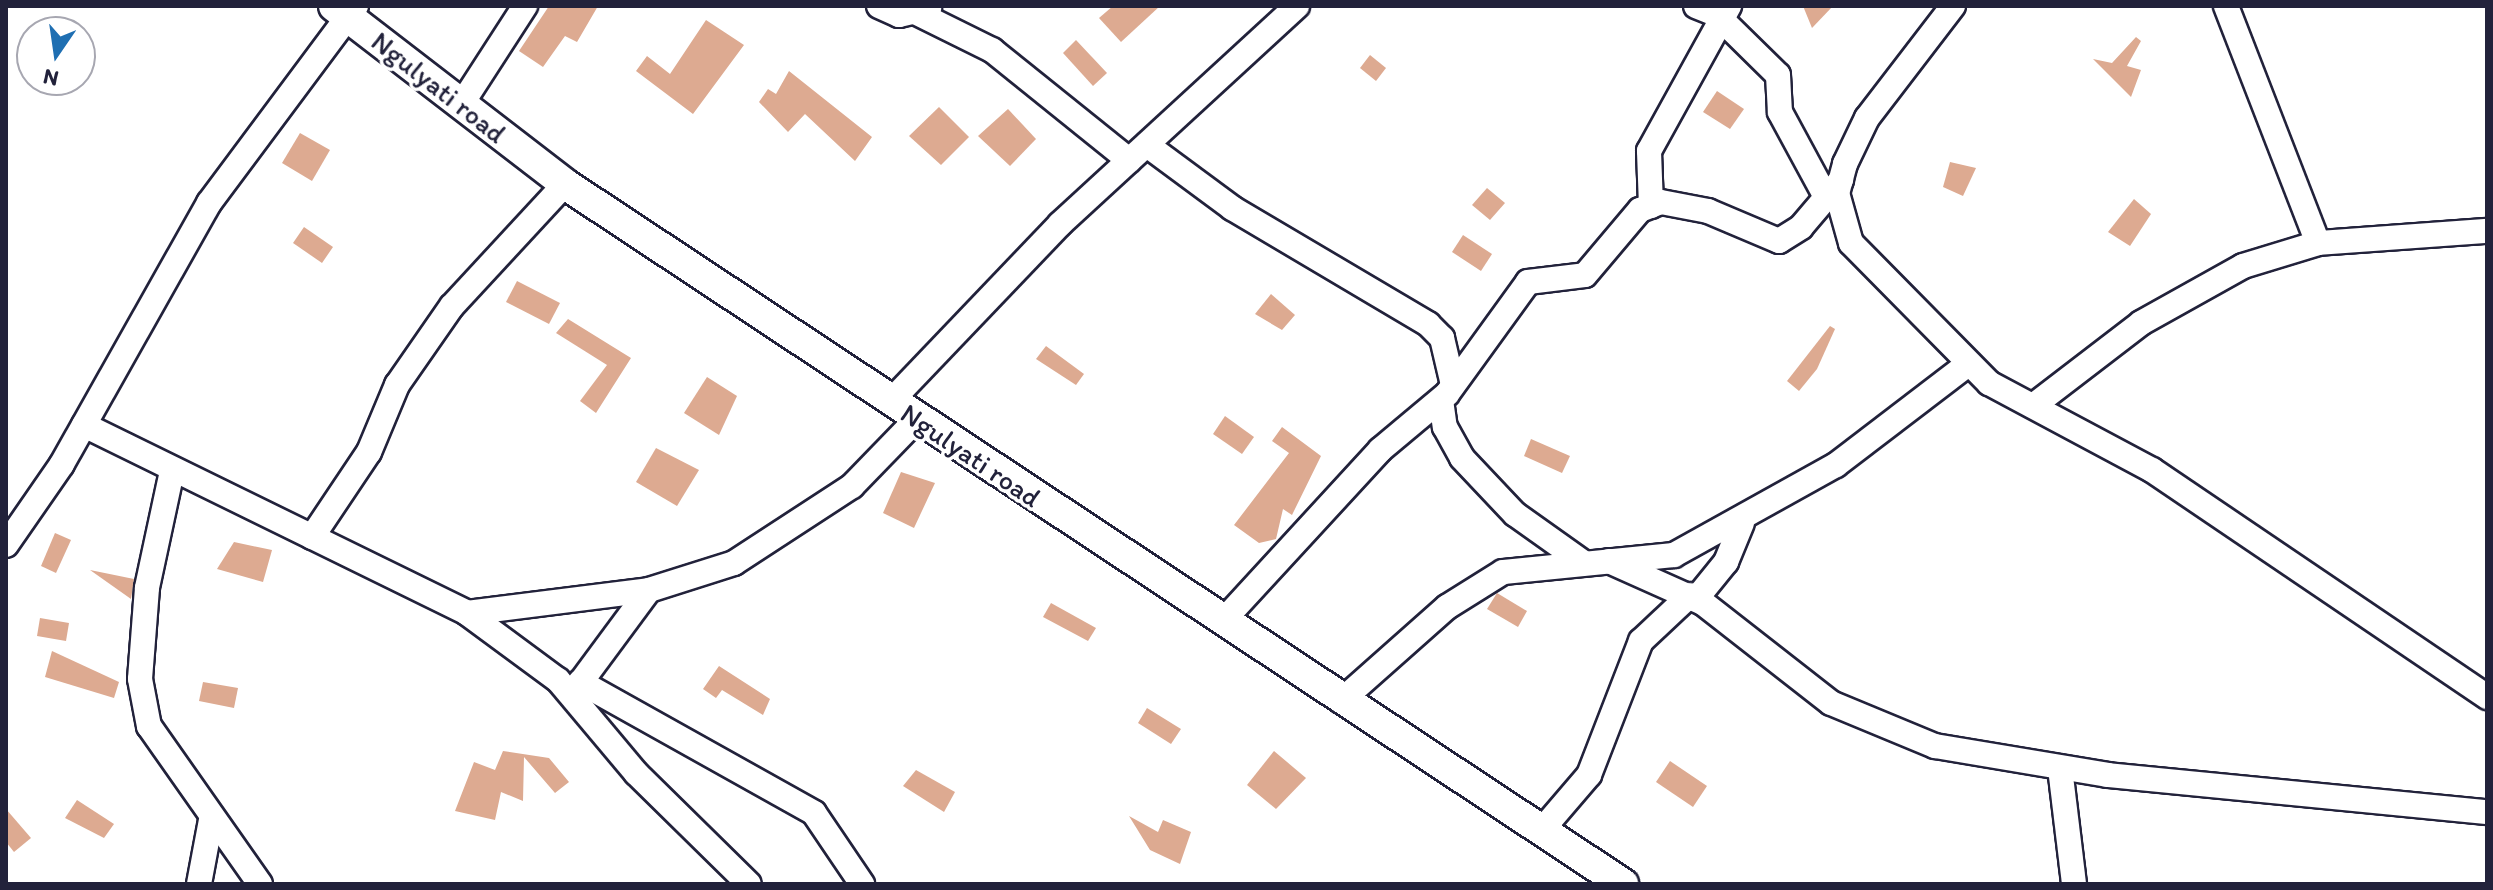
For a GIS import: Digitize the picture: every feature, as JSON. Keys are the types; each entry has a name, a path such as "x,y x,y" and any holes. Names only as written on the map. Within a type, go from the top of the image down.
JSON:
{"main road":[{"name":"Ngulyati road","path":"347,10 461,105 565,184 1616,882"}],"street":[{"path":"461,105 525,6"},
{"path":"879,6 924,10 992,50 1138,153 1428,324 1442,338 1447,393 1445,427 1462,458 1515,514 1584,563"},
{"path":"890,402 1138,153 1297,6"},
{"path":"1696,6 1725,14 1778,75 1780,112 1833,188 1851,243 1968,364 2033,406 2274,548 2487,697"},
{"path":"1222,622 1380,450 1447,393 1528,282 1585,275 1651,206 1681,203 1779,241 1833,188 1867,118 1953,6"},
{"path":"2226,6 2318,243"},
{"path":"6,545 84,425 209,203 347,10"},
{"path":"1651,206 1649,151 1725,14"},
{"path":"312,537 369,452 397,385 452,306 565,184"},
{"path":"2033,406 2203,282 2318,243 2487,231"},
{"path":"1341,701 1447,607 1503,572 1674,555 1742,523 1911,413 1968,364"},
{"path":"467,613 649,590 734,563 800,525 852,486 917,419"},
{"path":"84,425 172,471 467,613 576,688 814,813 862,884"},
{"path":"172,471 147,588 140,679 149,726 211,820 260,884"},
{"path":"1541,831 1589,775 1641,641 1693,597 1726,562 1742,523"},
{"path":"1609,561 1693,597 1831,703 1877,726 1935,746 2060,768 2487,812"},
{"path":"576,688 649,590"},
{"path":"576,688 636,773 749,884"},
{"path":"2060,768 2074,884"},
{"path":"199,884 211,820"}],"building":[{"path":"549,6 598,6 577,42 565,36 543,67 519,51"},
{"path":"1113,6 1160,6 1121,42 1099,18"},
{"path":"1803,6 1833,6 1812,28"},
{"path":"706,20 744,45 693,114 636,71 647,56 670,74"},
{"path":"2136,37 2141,41 2127,66 2141,70 2131,97 2093,59 2112,63"},
{"path":"1076,40 1107,73 1093,86 1063,53"},
{"path":"1370,55 1386,68 1376,81 1360,68"},
{"path":"789,71 872,137 855,161 805,114 788,132 759,102 768,89 776,94"},
{"path":"1717,91 1744,109 1730,129 1703,112"},
{"path":"939,107 969,137 941,165 909,136"},
{"path":"1008,109 1036,139 1010,166 978,136"},
{"path":"300,133 330,150 312,181 282,163"},
{"path":"1950,162 1976,168 1963,196 1943,187"},
{"path":"1487,188 1505,203 1490,220 1472,205"},
{"path":"2134,199 2151,214 2130,246 2108,232"},
{"path":"304,227 333,247 322,263 293,243"},
{"path":"1463,235 1492,254 1481,271 1452,252"},
{"path":"517,281 560,303 549,324 506,302"},
{"path":"1271,294 1295,315 1282,330 1255,314"},
{"path":"568,319 631,358 596,413 580,401 607,365 556,333"},
{"path":"1830,326 1835,329 1817,369 1799,391 1787,381"},
{"path":"1046,346 1084,374 1076,385 1036,359"},
{"path":"707,377 737,396 719,435 684,413"},
{"path":"1225,416 1254,437 1242,454 1213,434"},
{"path":"1282,427 1321,456 1292,515 1283,509 1276,539 1259,543 1234,525 1289,453 1272,441"},
{"path":"1531,439 1570,456 1562,473 1524,456"},
{"path":"656,448 699,470 677,506 636,482"},
{"path":"901,472 935,483 914,528 883,513"},
{"path":"55,533 71,540 56,573 41,566"},
{"path":"234,542 272,550 263,582 217,569"},
{"path":"90,570 134,579 131,599"},
{"path":"1497,593 1527,611 1518,627 1487,609"},
{"path":"1051,603 1096,628 1088,641 1043,617"},
{"path":"40,618 69,623 66,641 37,636"},
{"path":"52,651 119,682 114,698 45,677"},
{"path":"719,666 770,699 763,715 722,690 716,698 703,689"},
{"path":"203,682 238,688 234,708 199,701"},
{"path":"1147,708 1181,729 1171,744 1138,723"},
{"path":"503,751 549,758 569,782 555,793 524,757 523,801 501,792 495,820 455,811 474,762 495,770"},
{"path":"1274,751 1306,778 1276,809 1247,785"},
{"path":"1670,761 1707,786 1693,807 1656,782"},
{"path":"916,770 955,792 944,812 903,786"},
{"path":"77,800 114,824 104,838 65,818"},
{"path":"6,809 31,838 14,852 6,842"},
{"path":"1129,816 1158,832 1163,820 1191,832 1180,864 1150,850"}]}
